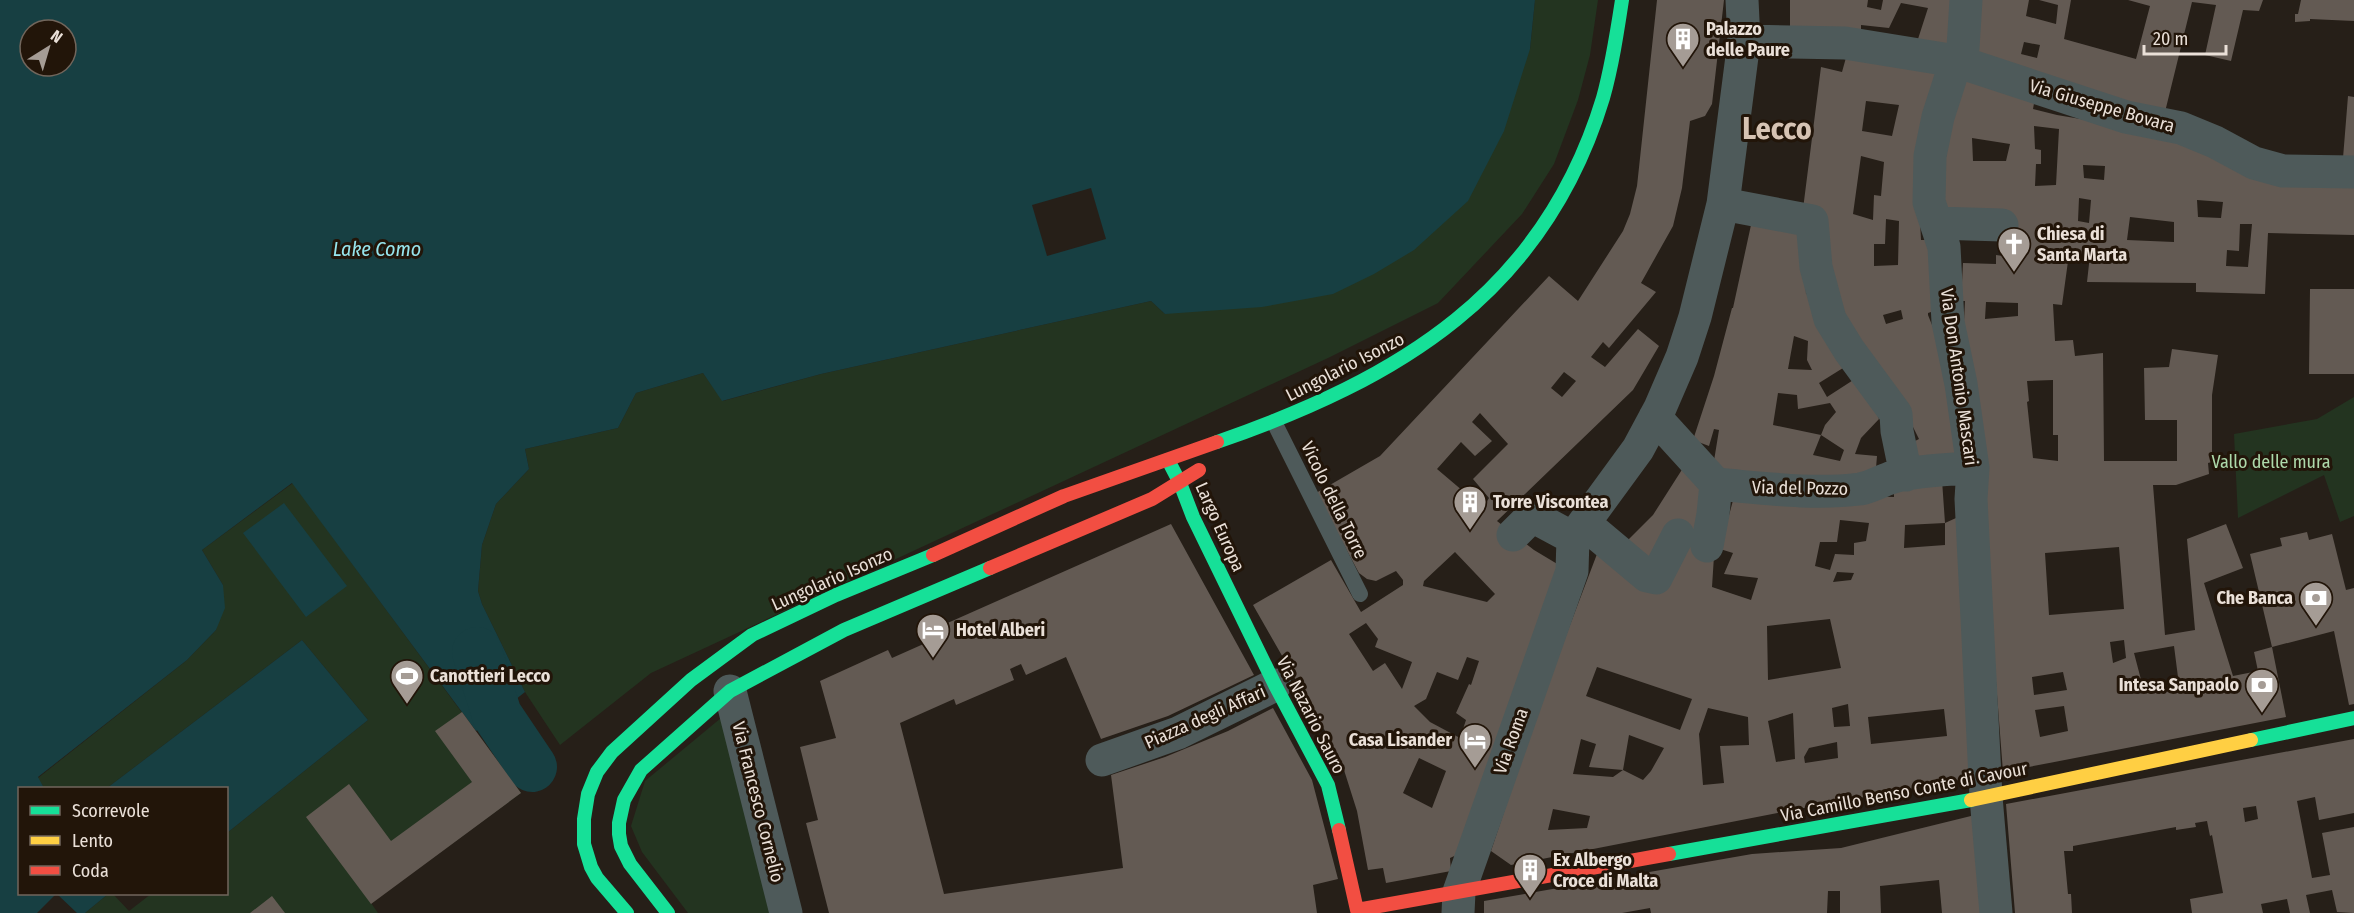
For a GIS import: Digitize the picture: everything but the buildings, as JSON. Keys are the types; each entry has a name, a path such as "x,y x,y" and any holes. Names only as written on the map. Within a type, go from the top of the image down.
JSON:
{"main road":[{"name":"Lungolario Isonzo","path":"627,913 598,878 590,864 584,832 587,799 592,782 609,754 681,688 755,633 834,596 1063,497 1271,424 1363,381 1415,352 1471,309 1519,258 1549,217 1571,180 1594,128 1614,61 1622,0"},
{"name":"Lungolario Isonzo","path":"668,913 625,855 619,826 623,800 641,770 729,691 844,630 1152,499 1271,424"},
{"name":"Largo Europa","path":"1168,460 1180,483 1193,518 1239,610"},
{"name":"Via Nazario Sauro","path":"1239,610 1275,685 1328,785 1356,912"},
{"name":"Via Camillo Benso Conte di Cavour","path":"1356,912 1459,903 1986,797 2354,718"}],"street":[{"path":"1579,531 1638,449 1682,357 1721,220 1744,41 1742,0"},
{"name":"Via Don Antonio Mascari","path":"1965,0 1963,48 1956,61 1938,117 1930,156 1929,202 1944,247 1948,322 1961,384 1972,468 1971,499 1986,797 1996,913"},
{"name":"Via Giuseppe Bovara","path":"1744,41 1847,44 1956,61 2126,117 2181,128 2215,142 2254,163 2273,169 2354,172"},
{"path":"1723,204 1812,221 1816,267 1830,319 1896,414 1906,475"},
{"path":"1936,223 2002,225"},
{"path":"1513,535 1532,516 1579,531 1647,576 1656,578 1692,541 1713,514 1716,484 1655,417"},
{"name":"Via del Pozzo","path":"1716,484 1832,491 1876,486 1889,478 1942,469 1972,468"},
{"name":"Via Roma","path":"1459,903 1572,571 1579,531"},
{"name":"Piazza degli Affari","path":"1102,760 1178,733 1275,685"},
{"name":"Via Francesco Cornelio","path":"729,691 786,913"}],"lane":[{"name":"Vicolo della Torre","path":"1271,424 1360,594"}],"green space":[{"path":"1535,0 1598,0 1590,55 1578,100 1554,164 1522,214 1438,303 1328,358 651,673 560,745 525,692 482,604 478,591 482,545 496,504 529,469 525,449 618,428 636,393 703,373 723,401 821,374 1151,301 1165,314 1530,49"},
{"name":"Vallo delle mura","path":"2354,397 2354,516 2340,522 2324,475 2238,518 2234,434 2317,419"},
{"name":"Canottieri Lecco","path":"293,483 521,793 371,903 378,913 85,913 107,895 114,895 129,911 150,895 228,895 228,832 368,720 302,640 108,787 43,787 38,778 187,660 216,630 223,585 202,550"},
{"path":"721,718 772,913 688,913 642,852 631,826 645,781"}],"water":[{"name":"Lake Como","path":"0,0 1535,0 1530,49 1504,131 1468,201 1414,250 1374,274 1333,294 1262,307 1165,314 1151,301 821,374 722,401 703,373 636,393 618,428 525,449 529,469 496,504 482,545 478,591 482,604 525,692 476,731 292,483 202,550 223,585 225,608 216,630 187,660 38,777 43,787 18,787 18,895 55,895 37,913 0,913"},
{"path":"284,503 347,586 306,617 243,533"},
{"path":"302,640 368,720 228,832 228,787 108,787"},
{"path":"58,895 107,895 85,913 77,913"}],"pier":[{"path":"1091,188 1106,239 1047,256 1032,205"}],"waterway":[{"path":"477,652 497,715 532,767"}],"traffic: fast":[{"path":"1217,442 1283,417 1346,389 1404,357 1456,320 1503,276 1543,225 1577,166 1603,98 1612,62 1622,0"},
{"path":"1168,460 1193,517 1275,685 1328,785 1339,830"},
{"path":"627,913 597,878 584,844 584,819 588,794 597,772 612,752 691,680 752,635 836,595 933,555"},
{"path":"668,913 630,864 621,846 619,823 624,800 641,770 730,691 844,630 990,568"},
{"path":"2251,740 2354,718"},
{"path":"1669,854 1971,800"}],"traffic: slow":[{"path":"1971,800 2251,740"}],"traffic: jam":[{"path":"933,555 1064,496 1217,442"},
{"path":"990,568 1152,499 1199,470"},
{"path":"1339,830 1357,910 1669,854"}],"place":[{"name":"Palazzo delle Paure","path":"1683,68"},
{"name":"Chiesa di Santa Marta","path":"2014,273"},
{"name":"Torre Viscontea","path":"1470,531"},
{"name":"Che Banca","path":"2316,627"},
{"name":"Hotel Alberi","path":"933,659"},
{"name":"Canottieri Lecco","path":"407,705"},
{"name":"Intesa Sanpaolo","path":"2262,714"},
{"name":"Casa Lisander","path":"1475,769"},
{"name":"Ex Albergo Croce di Malta","path":"1530,899"}],"district":[{"name":"Lecco","path":"1777,129"}]}
